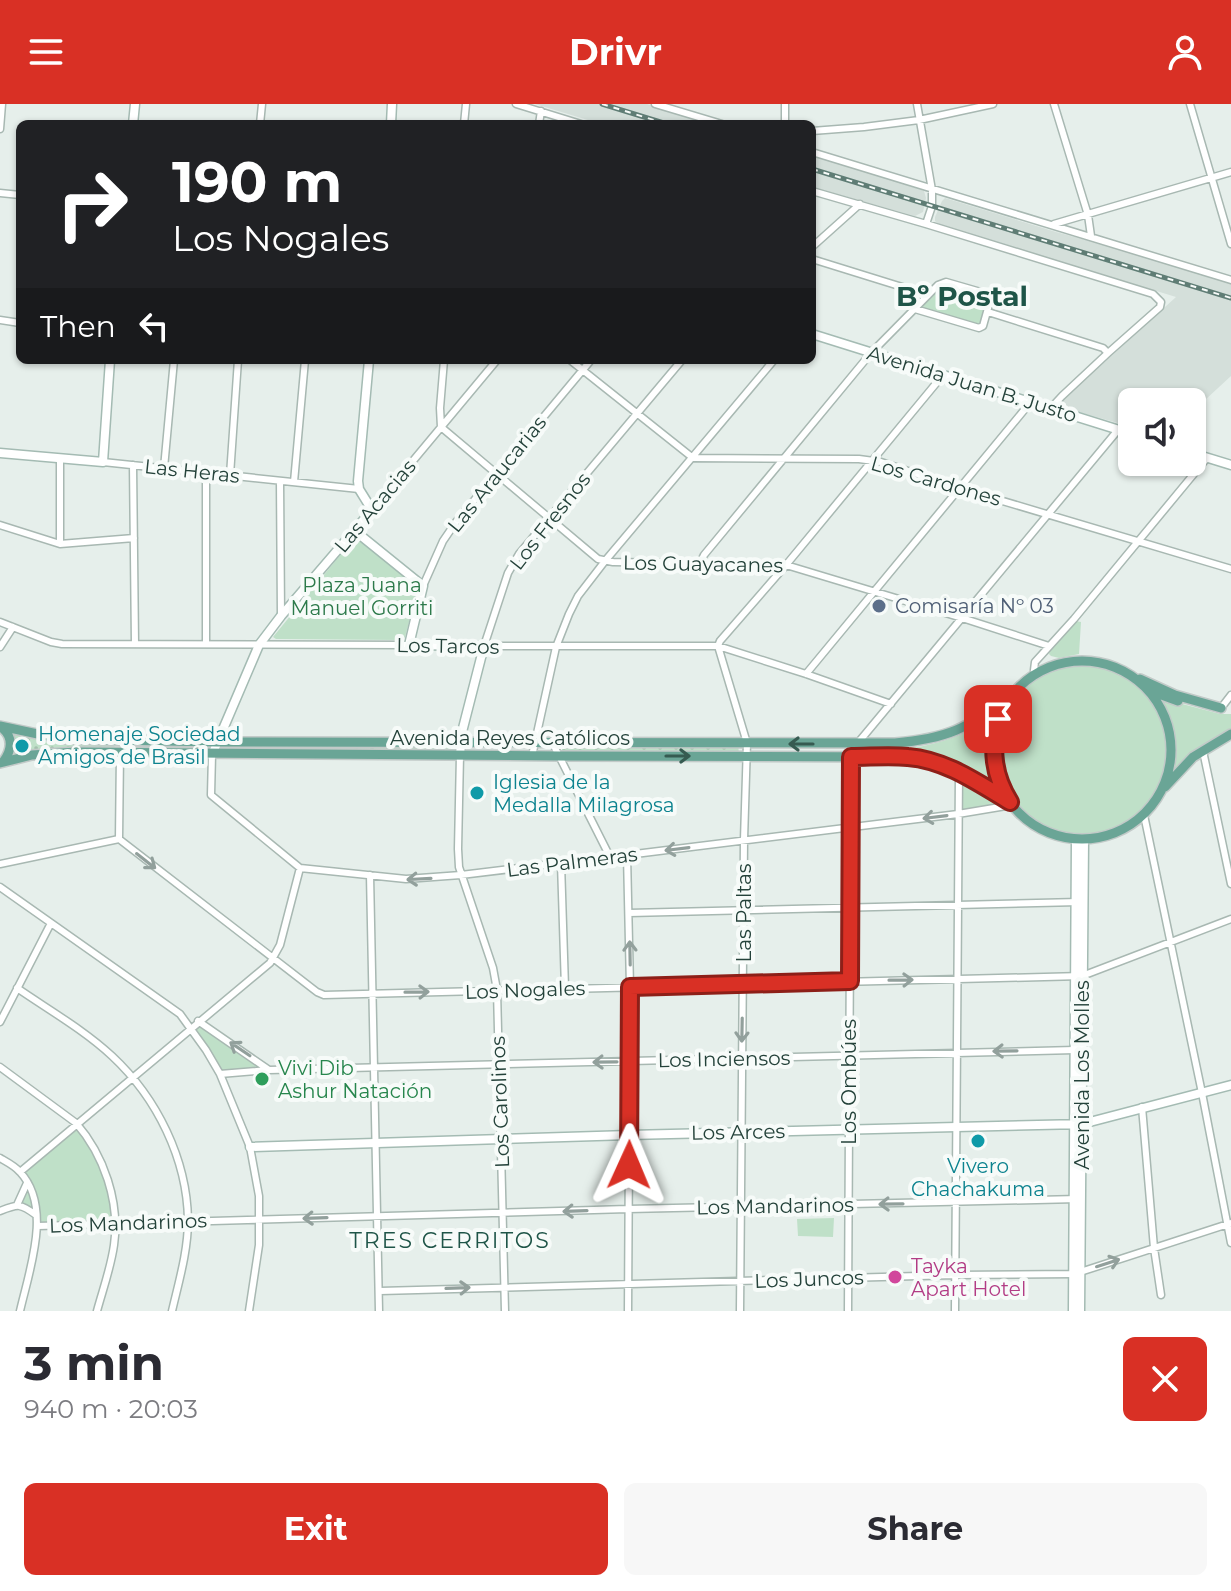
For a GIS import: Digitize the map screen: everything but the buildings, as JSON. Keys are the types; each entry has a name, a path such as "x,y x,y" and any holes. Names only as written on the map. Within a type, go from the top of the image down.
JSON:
{"main road":[{"path":"1226,708 1175,695 1112,665 1094,661 1047,668 1025,680 1008,697 999,715 994,739 997,774 1011,804 1033,824 1058,836 1080,840 1104,837 1144,815 1183,767 1203,750 1231,734"},
{"path":"1133,676 1148,690 1161,713 1169,742 1170,759 1160,793"},
{"path":"1148,690 1175,701 1214,710 1226,708"},
{"name":"Avenida Reyes Católicos","path":"0,726 61,739 857,744 921,741 946,734 979,719 1008,697"},
{"path":"0,726 9,734 11,743 8,754 1,762"},
{"name":"Avenida Reyes Católicos","path":"1,762 47,753 908,757 959,772 1011,804"}],"street":[{"path":"0,129 2,104"},
{"path":"516,104 569,120"},
{"path":"655,104 709,120"},
{"path":"917,104 932,190 932,206 926,224"},
{"path":"816,131 919,120 993,104"},
{"path":"1054,104 1088,215 1091,236"},
{"path":"1190,104 1231,244"},
{"path":"540,120 541,111"},
{"path":"816,153 1231,280"},
{"path":"1052,225 1231,172"},
{"path":"816,192 1153,294 1161,302 1160,307 1050,409"},
{"path":"816,243 860,204"},
{"path":"816,260 928,295"},
{"path":"700,563 871,353 938,285 946,282 984,293 990,301 983,326 977,328 915,309"},
{"path":"988,312 1103,348 1108,353"},
{"name":"Avenida Juan B. Justo","path":"816,335 1118,430"},
{"path":"103,462 110,364"},
{"path":"164,468 174,364"},
{"path":"230,475 238,364"},
{"path":"294,482 305,364"},
{"path":"369,364 358,481 359,489 372,510"},
{"path":"441,427 444,364"},
{"name":"Las Acacias","path":"218,742 259,645 494,364"},
{"path":"575,364 693,458"},
{"name":"Las Araucarias","path":"409,645 423,586 449,532 588,364"},
{"name":"Los Fresnos","path":"460,755 484,646 508,573 519,554 679,364"},
{"path":"532,756 556,647 573,604 605,561 771,364"},
{"path":"747,743 718,646 720,641 943,375"},
{"path":"806,674 1030,403"},
{"name":"Los Guayacanes","path":"441,427 598,559 786,565 1049,646"},
{"path":"851,757 857,744 1118,430"},
{"name":"Las Heras","path":"0,453 359,489"},
{"name":"Los Cardones","path":"693,458 872,460 1230,567"},
{"path":"1036,673 1035,662 1207,458 1231,465"},
{"path":"60,459 60,544"},
{"path":"133,465 135,644"},
{"path":"206,473 206,644"},
{"path":"280,481 281,616"},
{"path":"0,525 60,544 134,538"},
{"path":"355,531 423,586"},
{"name":"Los Tarcos","path":"0,622 62,644 718,646 891,704"},
{"path":"0,647 13,627"},
{"path":"1226,708 1231,695"},
{"path":"0,864 119,839 120,740"},
{"path":"20,1172 273,959 280,945 300,868 211,795 212,755 218,742"},
{"path":"552,742 610,857"},
{"name":"Las Paltas","path":"740,1311 747,743"},
{"path":"1203,750 1231,884"},
{"name":"Los Carolinos","path":"460,755 458,849 461,875 493,968 497,990 505,1311"},
{"name":"Los Ombúes","path":"848,1311 851,757"},
{"path":"955,1311 959,772"},
{"name":"Las Palmeras","path":"300,868 412,879 461,875 958,814 1011,804"},
{"path":"1144,815 1231,1243"},
{"name":"Los Nogales","path":"119,839 321,994 1079,976"},
{"name":"Avenida Los Molles","path":"1073,1311 1077,1273 1080,840"},
{"path":"627,855 630,987 628,1311"},
{"path":"561,863 565,988"},
{"path":"370,875 379,1311"},
{"path":"0,887 173,1008 191,1028 220,1074 250,1147 259,1196 258,1257 249,1311"},
{"path":"629,913 1079,902"},
{"path":"1079,976 1231,919"},
{"path":"0,1022 51,923"},
{"path":"17,988 99,1045 132,1077 171,1140 181,1170 188,1221 172,1311"},
{"path":"198,1021 269,1070"},
{"name":"Los Inciensos","path":"220,1074 372,1067 1079,1050"},
{"path":"0,1067 76,1123 101,1161 111,1192 115,1223 114,1244 97,1311"},
{"name":"Los Arces","path":"250,1147 1079,1124 1231,1085"},
{"path":"1142,1107 1161,1295"},
{"path":"0,1158 20,1172 32,1193 37,1216 38,1226 20,1311"},
{"path":"17,1205 27,1183"},
{"name":"Los Mandarinos","path":"38,1226 1078,1200"},
{"path":"0,1211 17,1205 37,1216"},
{"name":"Los Juncos","path":"380,1291 1077,1273 1229,1224"},
{"name":"Avenida Los Molles","path":"1077,1273 1080,1311"}],"shaded area":[{"path":"535,104 647,104 699,120 588,120"},
{"path":"816,154 924,191 923,212 915,216 816,188"},
{"path":"945,198 1231,283 1231,376 1206,399 1206,388 1118,388 1118,423 1061,407 1061,402 1176,297 939,224 935,217"}],"green space":[{"path":"942,282 989,298 983,326 915,309"},
{"name":"Plaza Juana Manuel Gorriti","path":"355,537 415,586 416,595 405,637 402,640 273,637"},
{"path":"1076,621 1081,622 1079,654 1059,658 1051,656 1050,651"},
{"path":"1082,666 1115,672 1142,691 1161,718 1167,751 1161,784 1142,811 1115,830 1082,836 1049,830 1022,811 1003,784 997,751 1003,718 1022,691 1049,672"},
{"path":"1156,697 1220,714 1231,714 1231,730 1190,756 1168,777 1172,746"},
{"path":"999,711 992,762 1002,794 962,770 865,753 865,748 917,747 939,742 971,730"},
{"path":"11,733 43,741 113,744 116,749 10,758 14,747"},
{"path":"453,744 454,752 222,752 222,745"},
{"path":"562,746 738,746 739,753 562,753"},
{"path":"963,778 1000,802 1001,805 963,811"},
{"path":"198,1021 269,1070 220,1074 191,1028"},
{"path":"76,1123 84,1132 107,1178 115,1223 38,1226 32,1210 20,1203 28,1190 24,1168"},
{"path":"834,1218 833,1237 798,1236 797,1219"}],"railway":[{"path":"602,104 654,120"},
{"path":"816,170 1231,298"}],"place":[{"name":"Comisaría Nº 03","path":"879,606"},
{"name":"Homenaje Sociedad Amigos de Brasil","path":"22,746"},
{"name":"Iglesia de la Medalla Milagrosa","path":"477,793"},
{"name":"Vivi Dib Ashur Natación","path":"262,1079"},
{"name":"Vivero Chachakuma","path":"978,1141"},
{"name":"Tayka Apart Hotel","path":"895,1277"}],"district":[{"name":"Bº Postal","path":"962,296"},
{"name":"TRES CERRITOS","path":"450,1240"}],"route":[{"path":"629,1165 630,987 850,981 851,757 924,760 953,769 1010,802 1003,792 995,764 994,739 998,719"}]}
